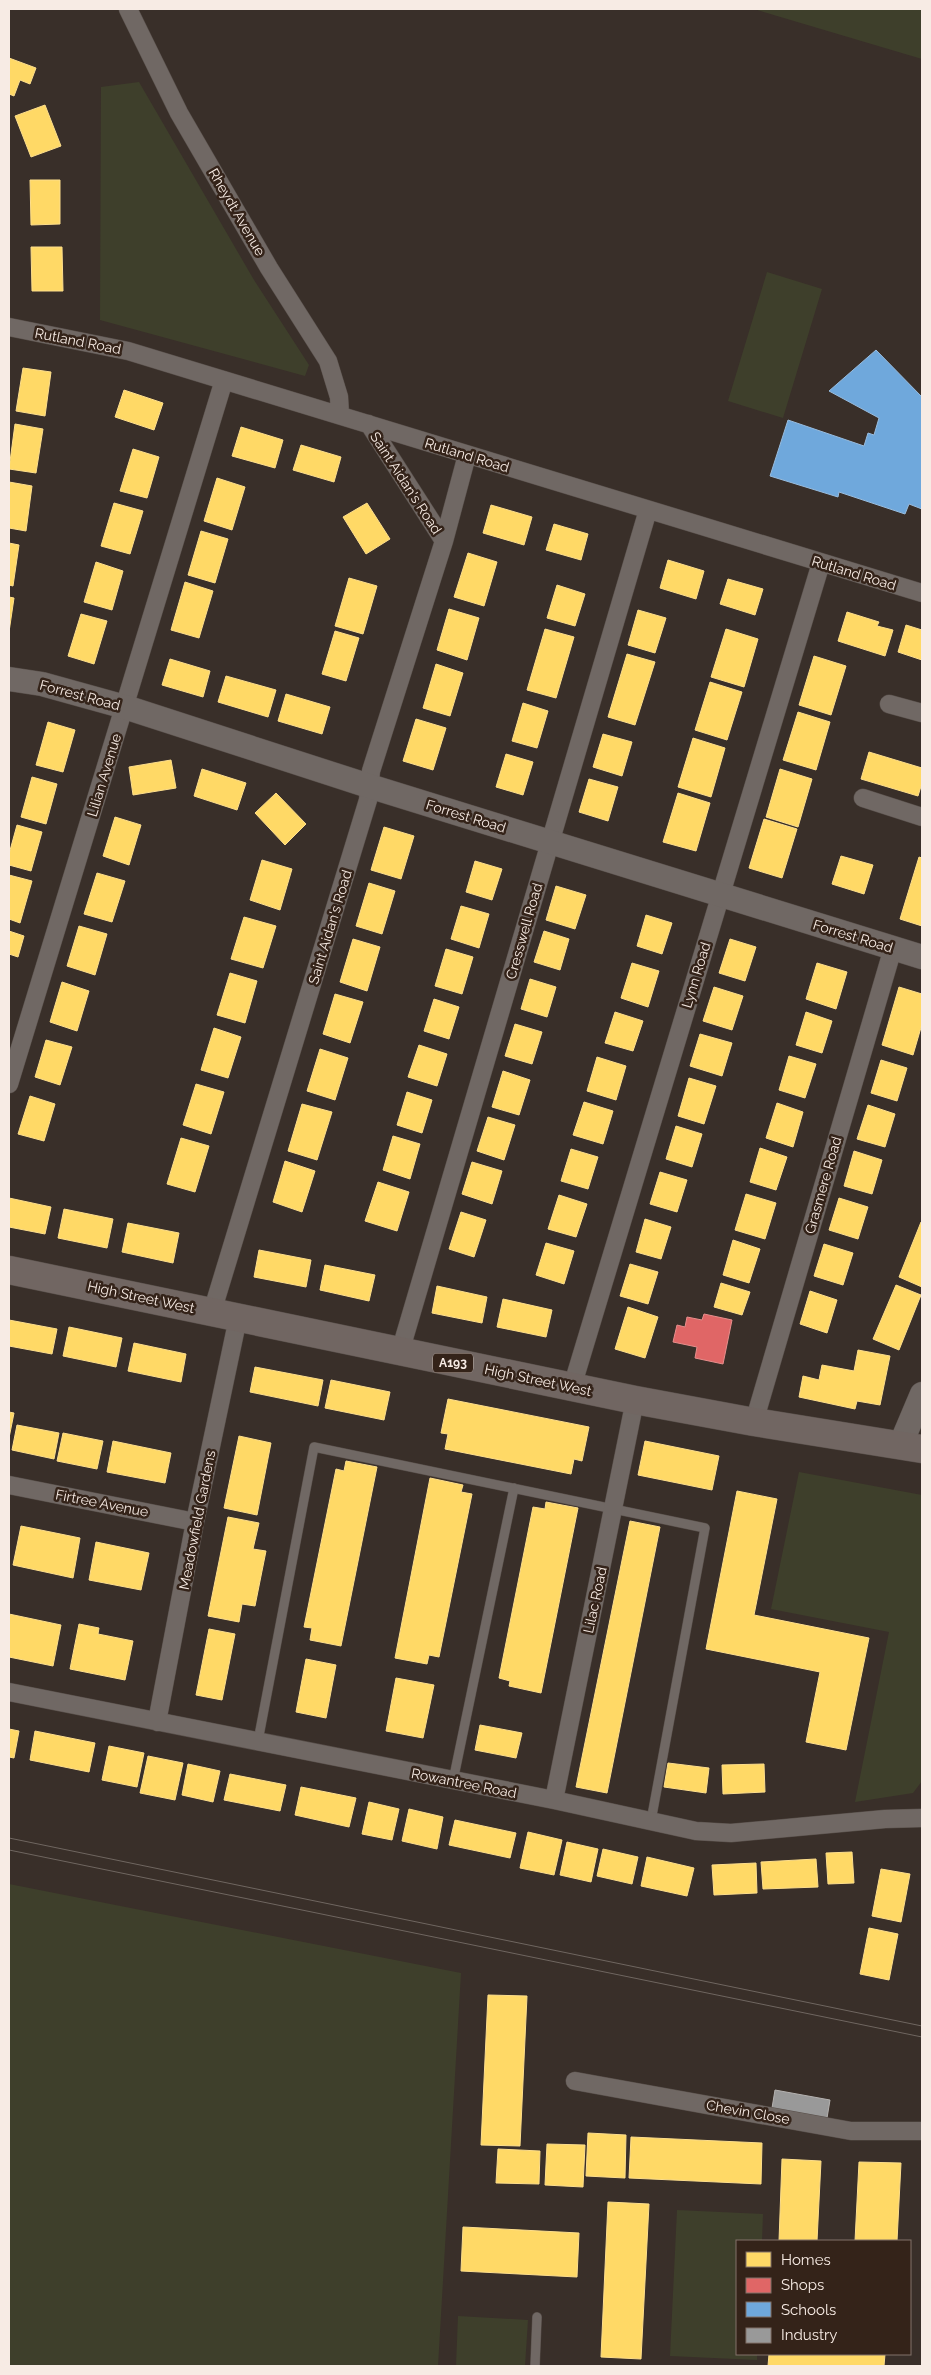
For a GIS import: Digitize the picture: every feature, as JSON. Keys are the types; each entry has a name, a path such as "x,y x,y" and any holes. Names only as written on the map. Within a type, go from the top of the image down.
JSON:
{"main road":[{"name":"High Street West","path":"9,1270 635,1400 911,1448"}],"street":[{"name":"Rheydt Avenue","path":"128,9 184,122 269,268 328,361 339,397 340,416"},
{"name":"Rutland Road","path":"9,327 128,351 922,593"},
{"name":"Lilian Avenue","path":"9,1084 224,380"},
{"name":"Saint Aidan's Road","path":"369,424 444,541"},
{"name":"Saint Aidan's Road","path":"225,1315 368,800 371,771 444,541 467,455"},
{"name":"Cresswell Road","path":"400,1352 648,510"},
{"name":"Lynn Road","path":"572,1387 822,563"},
{"name":"Forrest Road","path":"9,679 42,684 125,707 369,786 922,957"},
{"path":"889,704 922,713"},
{"path":"863,798 922,817"},
{"name":"Grasmere Road","path":"754,1422 893,948"},
{"name":"Meadowfield Gardens","path":"157,1722 195,1522 225,1315"},
{"path":"911,1448 922,1394"},
{"name":"Lilac Road","path":"554,1800 635,1400"},
{"name":"Firtree Avenue","path":"9,1485 195,1522"},
{"name":"Rowantree Road","path":"9,1692 554,1800 696,1831 731,1833 885,1819 922,1818"},
{"name":"Chevin Close","path":"575,2081 850,2131 922,2131"}],"lane":[{"path":"258,1741 314,1447 514,1488 706,1528 651,1822"},
{"path":"453,1781 514,1488"},
{"path":"535,2366 537,2317"}],"green space":[{"path":"754,9 922,9 922,59"},
{"path":"139,82 254,280 309,365 305,376 100,320 101,87"},
{"path":"767,272 822,289 783,418 728,401"},
{"path":"799,1472 922,1495 922,1781 913,1793 855,1802 889,1632 771,1609"},
{"path":"9,1884 461,1973 438,2366 9,2366"},
{"path":"677,2210 763,2214 762,2240 736,2240 736,2355 757,2355 757,2360 670,2356"},
{"path":"458,2316 528,2320 525,2366 456,2366"}],"building: Homes":[{"path":"9,58 36,68 30,84 20,80 14,96 9,94"},
{"path":"45,105 61,146 31,157 15,116"},
{"path":"30,180 60,180 60,224 31,225"},
{"path":"31,247 62,247 63,291 32,291"},
{"path":"23,368 51,372 45,416 16,411"},
{"path":"124,390 163,403 154,430 115,417"},
{"path":"15,424 43,429 36,473 9,469"},
{"path":"241,427 283,440 275,468 232,456"},
{"path":"301,445 341,457 334,482 293,470"},
{"path":"133,449 159,457 147,498 120,491"},
{"path":"217,478 245,487 232,530 204,521"},
{"path":"9,482 32,486 26,531 9,528"},
{"path":"114,503 143,511 130,554 101,546"},
{"path":"367,503 390,539 366,554 343,517"},
{"path":"491,505 532,517 524,545 483,533"},
{"path":"554,524 588,534 581,560 546,550"},
{"path":"201,531 228,539 215,583 188,575"},
{"path":"9,543 19,545 13,586 9,585"},
{"path":"468,553 497,562 484,606 454,597"},
{"path":"668,560 704,571 696,599 660,588"},
{"path":"96,562 123,571 112,610 84,602"},
{"path":"349,578 377,586 363,634 335,626"},
{"path":"728,579 763,589 755,615 720,604"},
{"path":"185,582 213,591 199,638 171,630"},
{"path":"557,585 585,594 575,626 547,618"},
{"path":"9,597 14,598 9,632"},
{"path":"449,609 479,618 467,660 437,650"},
{"path":"638,610 666,618 655,653 628,645"},
{"path":"847,612 879,622 877,626 893,630 885,656 838,641"},
{"path":"81,614 107,621 94,664 68,656"},
{"path":"906,625 922,630 922,660 898,652"},
{"path":"545,629 574,637 556,698 527,690"},
{"path":"726,629 758,639 744,687 711,677"},
{"path":"335,631 359,638 346,681 322,674"},
{"path":"627,654 655,662 635,725 608,717"},
{"path":"814,656 846,666 831,715 799,705"},
{"path":"170,659 210,671 203,697 162,685"},
{"path":"436,664 463,673 450,716 423,708"},
{"path":"226,676 276,690 268,717 218,702"},
{"path":"710,682 742,692 727,740 695,730"},
{"path":"286,694 330,707 322,734 278,721"},
{"path":"523,703 548,711 537,748 512,741"},
{"path":"798,712 830,722 816,770 783,760"},
{"path":"416,719 446,728 433,770 403,761"},
{"path":"48,722 75,730 63,772 36,765"},
{"path":"603,734 632,742 622,776 593,767"},
{"path":"693,738 725,748 711,797 678,787"},
{"path":"869,752 922,768 922,783 918,796 861,779"},
{"path":"506,754 533,762 523,795 496,787"},
{"path":"171,760 176,788 133,795 129,767"},
{"path":"202,769 246,783 237,810 194,796"},
{"path":"780,769 812,779 798,827 766,817"},
{"path":"32,777 57,784 46,824 21,817"},
{"path":"589,779 618,787 608,821 579,812"},
{"path":"276,793 306,824 285,845 255,813"},
{"path":"678,793 710,803 696,851 663,842"},
{"path":"115,817 141,825 129,865 103,856"},
{"path":"764,819 797,829 782,878 749,868"},
{"path":"17,825 42,832 31,871 9,865 9,854"},
{"path":"384,827 414,836 401,879 371,870"},
{"path":"841,856 873,865 864,894 832,884"},
{"path":"919,857 922,858 922,926 900,919"},
{"path":"262,860 292,869 280,910 250,900"},
{"path":"475,861 502,869 492,900 466,892"},
{"path":"97,873 125,881 112,922 84,914"},
{"path":"9,875 32,881 20,923 9,919"},
{"path":"369,883 395,891 382,934 356,926"},
{"path":"556,886 586,895 575,929 546,920"},
{"path":"461,906 489,914 479,948 451,939"},
{"path":"646,915 672,923 662,954 637,946"},
{"path":"244,917 276,926 263,968 231,959"},
{"path":"79,926 107,934 95,975 67,966"},
{"path":"9,931 24,936 18,957 9,954"},
{"path":"544,931 569,939 560,970 534,962"},
{"path":"353,939 380,947 367,991 340,982"},
{"path":"730,939 756,947 745,981 719,973"},
{"path":"446,949 473,957 462,994 435,986"},
{"path":"632,963 659,971 648,1007 621,998"},
{"path":"817,963 847,972 836,1009 806,999"},
{"path":"230,973 257,981 245,1023 217,1015"},
{"path":"530,979 556,987 547,1017 521,1009"},
{"path":"62,982 89,991 77,1031 50,1022"},
{"path":"714,987 743,996 732,1030 703,1021"},
{"path":"899,987 922,994 922,1024 913,1055 882,1045"},
{"path":"335,994 363,1002 350,1043 323,1034"},
{"path":"434,999 459,1007 449,1039 424,1031"},
{"path":"615,1012 643,1021 633,1051 605,1043"},
{"path":"806,1012 832,1021 822,1053 796,1045"},
{"path":"515,1024 542,1032 532,1064 505,1056"},
{"path":"214,1028 241,1037 228,1078 201,1070"},
{"path":"700,1034 732,1043 722,1076 690,1066"},
{"path":"46,1040 72,1047 60,1085 35,1077"},
{"path":"419,1045 447,1054 437,1086 408,1077"},
{"path":"320,1049 348,1058 335,1100 307,1091"},
{"path":"789,1056 816,1064 805,1098 779,1090"},
{"path":"597,1057 626,1066 616,1100 587,1091"},
{"path":"881,1060 907,1068 897,1101 871,1093"},
{"path":"503,1071 530,1080 519,1115 492,1107"},
{"path":"689,1078 716,1086 704,1124 678,1116"},
{"path":"196,1084 224,1092 211,1134 183,1125"},
{"path":"407,1092 432,1100 422,1133 397,1125"},
{"path":"30,1096 55,1104 44,1141 18,1134"},
{"path":"584,1102 613,1111 603,1144 573,1135"},
{"path":"777,1103 803,1112 793,1147 766,1138"},
{"path":"302,1104 332,1112 317,1160 288,1151"},
{"path":"868,1105 895,1114 885,1147 857,1139"},
{"path":"488,1117 515,1125 504,1160 477,1151"},
{"path":"676,1126 702,1134 692,1167 666,1159"},
{"path":"393,1136 420,1144 410,1179 383,1170"},
{"path":"181,1138 209,1146 195,1192 167,1184"},
{"path":"760,1148 787,1157 776,1190 750,1182"},
{"path":"571,1149 598,1157 588,1189 561,1181"},
{"path":"854,1151 882,1160 872,1194 844,1186"},
{"path":"285,1161 315,1171 302,1212 273,1202"},
{"path":"472,1162 502,1171 492,1204 462,1194"},
{"path":"660,1172 687,1180 677,1212 650,1204"},
{"path":"378,1182 409,1192 397,1231 365,1221"},
{"path":"746,1194 776,1203 765,1239 735,1230"},
{"path":"559,1195 587,1204 576,1237 548,1229"},
{"path":"9,1198 51,1207 45,1234 9,1227"},
{"path":"839,1198 868,1207 858,1239 829,1230"},
{"path":"64,1209 113,1219 107,1248 58,1238"},
{"path":"461,1212 486,1220 474,1257 449,1249"},
{"path":"645,1219 671,1227 661,1259 636,1252"},
{"path":"922,1222 922,1287 899,1277"},
{"path":"128,1223 179,1233 173,1263 122,1252"},
{"path":"733,1240 760,1249 749,1283 723,1275"},
{"path":"546,1243 574,1251 564,1284 536,1275"},
{"path":"824,1244 853,1253 843,1285 814,1276"},
{"path":"259,1250 311,1260 306,1287 254,1277"},
{"path":"630,1264 658,1272 648,1304 620,1296"},
{"path":"325,1265 375,1275 369,1301 320,1290"},
{"path":"721,1283 750,1292 742,1315 714,1307"},
{"path":"896,1285 921,1295 899,1350 873,1339"},
{"path":"437,1286 487,1297 482,1323 432,1313"},
{"path":"810,1291 837,1300 827,1333 800,1324"},
{"path":"503,1299 552,1310 546,1337 497,1327"},
{"path":"628,1307 658,1317 645,1358 615,1349"},
{"path":"9,1320 57,1329 52,1354 9,1346"},
{"path":"69,1327 122,1338 116,1367 63,1356"},
{"path":"134,1343 186,1354 181,1382 128,1371"},
{"path":"858,1350 890,1356 880,1405 857,1401 855,1409 799,1397 803,1376 819,1380 822,1365 854,1371"},
{"path":"255,1367 323,1380 318,1406 250,1392"},
{"path":"331,1380 390,1392 384,1420 325,1408"},
{"path":"448,1399 589,1427 582,1461 574,1459 571,1474 445,1449 448,1434 441,1433"},
{"path":"9,1412 14,1413 9,1438"},
{"path":"17,1425 59,1433 54,1459 12,1450"},
{"path":"63,1433 103,1441 97,1469 57,1461"},
{"path":"239,1436 271,1443 257,1515 224,1508"},
{"path":"113,1441 171,1453 165,1483 107,1472"},
{"path":"645,1441 719,1456 712,1490 638,1475"},
{"path":"346,1461 377,1467 341,1646 310,1640 312,1628 304,1627 336,1469 344,1471"},
{"path":"430,1478 463,1485 461,1492 472,1494 439,1657 429,1655 427,1664 395,1658"},
{"path":"737,1491 777,1499 754,1615 869,1638 846,1750 806,1742 820,1672 706,1649"},
{"path":"546,1502 578,1508 541,1693 509,1686 510,1681 499,1678 533,1507 545,1509"},
{"path":"228,1517 259,1523 253,1549 266,1551 255,1606 242,1604 239,1622 208,1616"},
{"path":"630,1521 660,1527 607,1793 576,1787"},
{"path":"21,1526 80,1538 73,1578 13,1565"},
{"path":"96,1542 149,1553 141,1590 89,1580"},
{"path":"9,1614 61,1625 53,1666 9,1657"},
{"path":"79,1624 99,1628 98,1634 133,1641 125,1680 70,1669"},
{"path":"209,1629 235,1634 222,1700 196,1695"},
{"path":"306,1659 336,1665 326,1718 296,1712"},
{"path":"396,1678 434,1685 423,1738 386,1731"},
{"path":"480,1725 522,1733 516,1758 475,1750"},
{"path":"9,1729 19,1731 14,1758 9,1757"},
{"path":"35,1731 95,1743 89,1772 30,1760"},
{"path":"109,1746 144,1753 137,1787 102,1780"},
{"path":"148,1756 183,1763 175,1800 140,1793"},
{"path":"668,1763 709,1768 706,1793 664,1787"},
{"path":"188,1764 220,1771 213,1802 182,1795"},
{"path":"764,1764 765,1792 723,1794 722,1765"},
{"path":"230,1774 286,1785 280,1811 224,1800"},
{"path":"301,1787 356,1798 349,1827 295,1815"},
{"path":"369,1802 399,1809 392,1840 362,1834"},
{"path":"409,1809 443,1817 437,1849 402,1841"},
{"path":"455,1820 516,1833 510,1858 449,1845"},
{"path":"528,1832 562,1840 554,1875 520,1868"},
{"path":"567,1842 598,1849 591,1882 560,1875"},
{"path":"603,1849 638,1857 632,1884 597,1876"},
{"path":"852,1852 854,1883 828,1884 826,1853"},
{"path":"647,1857 694,1868 687,1896 641,1886"},
{"path":"816,1859 818,1887 763,1889 761,1862"},
{"path":"756,1863 757,1893 714,1895 712,1865"},
{"path":"881,1869 910,1874 901,1922 872,1916"},
{"path":"869,1928 898,1934 889,1980 860,1974"},
{"path":"488,1995 527,1996 520,2146 481,2145"},
{"path":"588,2133 626,2135 625,2178 586,2176"},
{"path":"631,2137 762,2143 761,2184 629,2178"},
{"path":"547,2144 585,2145 583,2187 545,2185"},
{"path":"498,2149 540,2151 539,2184 496,2183"},
{"path":"782,2159 821,2161 817,2240 779,2240"},
{"path":"859,2162 901,2163 897,2240 855,2240"},
{"path":"608,2202 649,2204 641,2359 601,2357"},
{"path":"463,2227 579,2233 577,2277 461,2271"},
{"path":"769,2355 885,2355 884,2366 768,2366"}],"building: Shops":[{"path":"704,1314 732,1320 723,1364 695,1358 697,1347 673,1342 677,1325 685,1327 687,1317 702,1320"}],"building: Schools":[{"path":"876,350 922,397 922,509 909,504 905,514 839,492 838,497 770,476 788,420 864,446 868,433 874,435 879,418 829,391"}],"building: Industry":[{"path":"775,2090 830,2100 827,2118 772,2108"}],"tram line":[{"path":"9,1838 922,2026"},
{"path":"9,1850 922,2037"}]}
